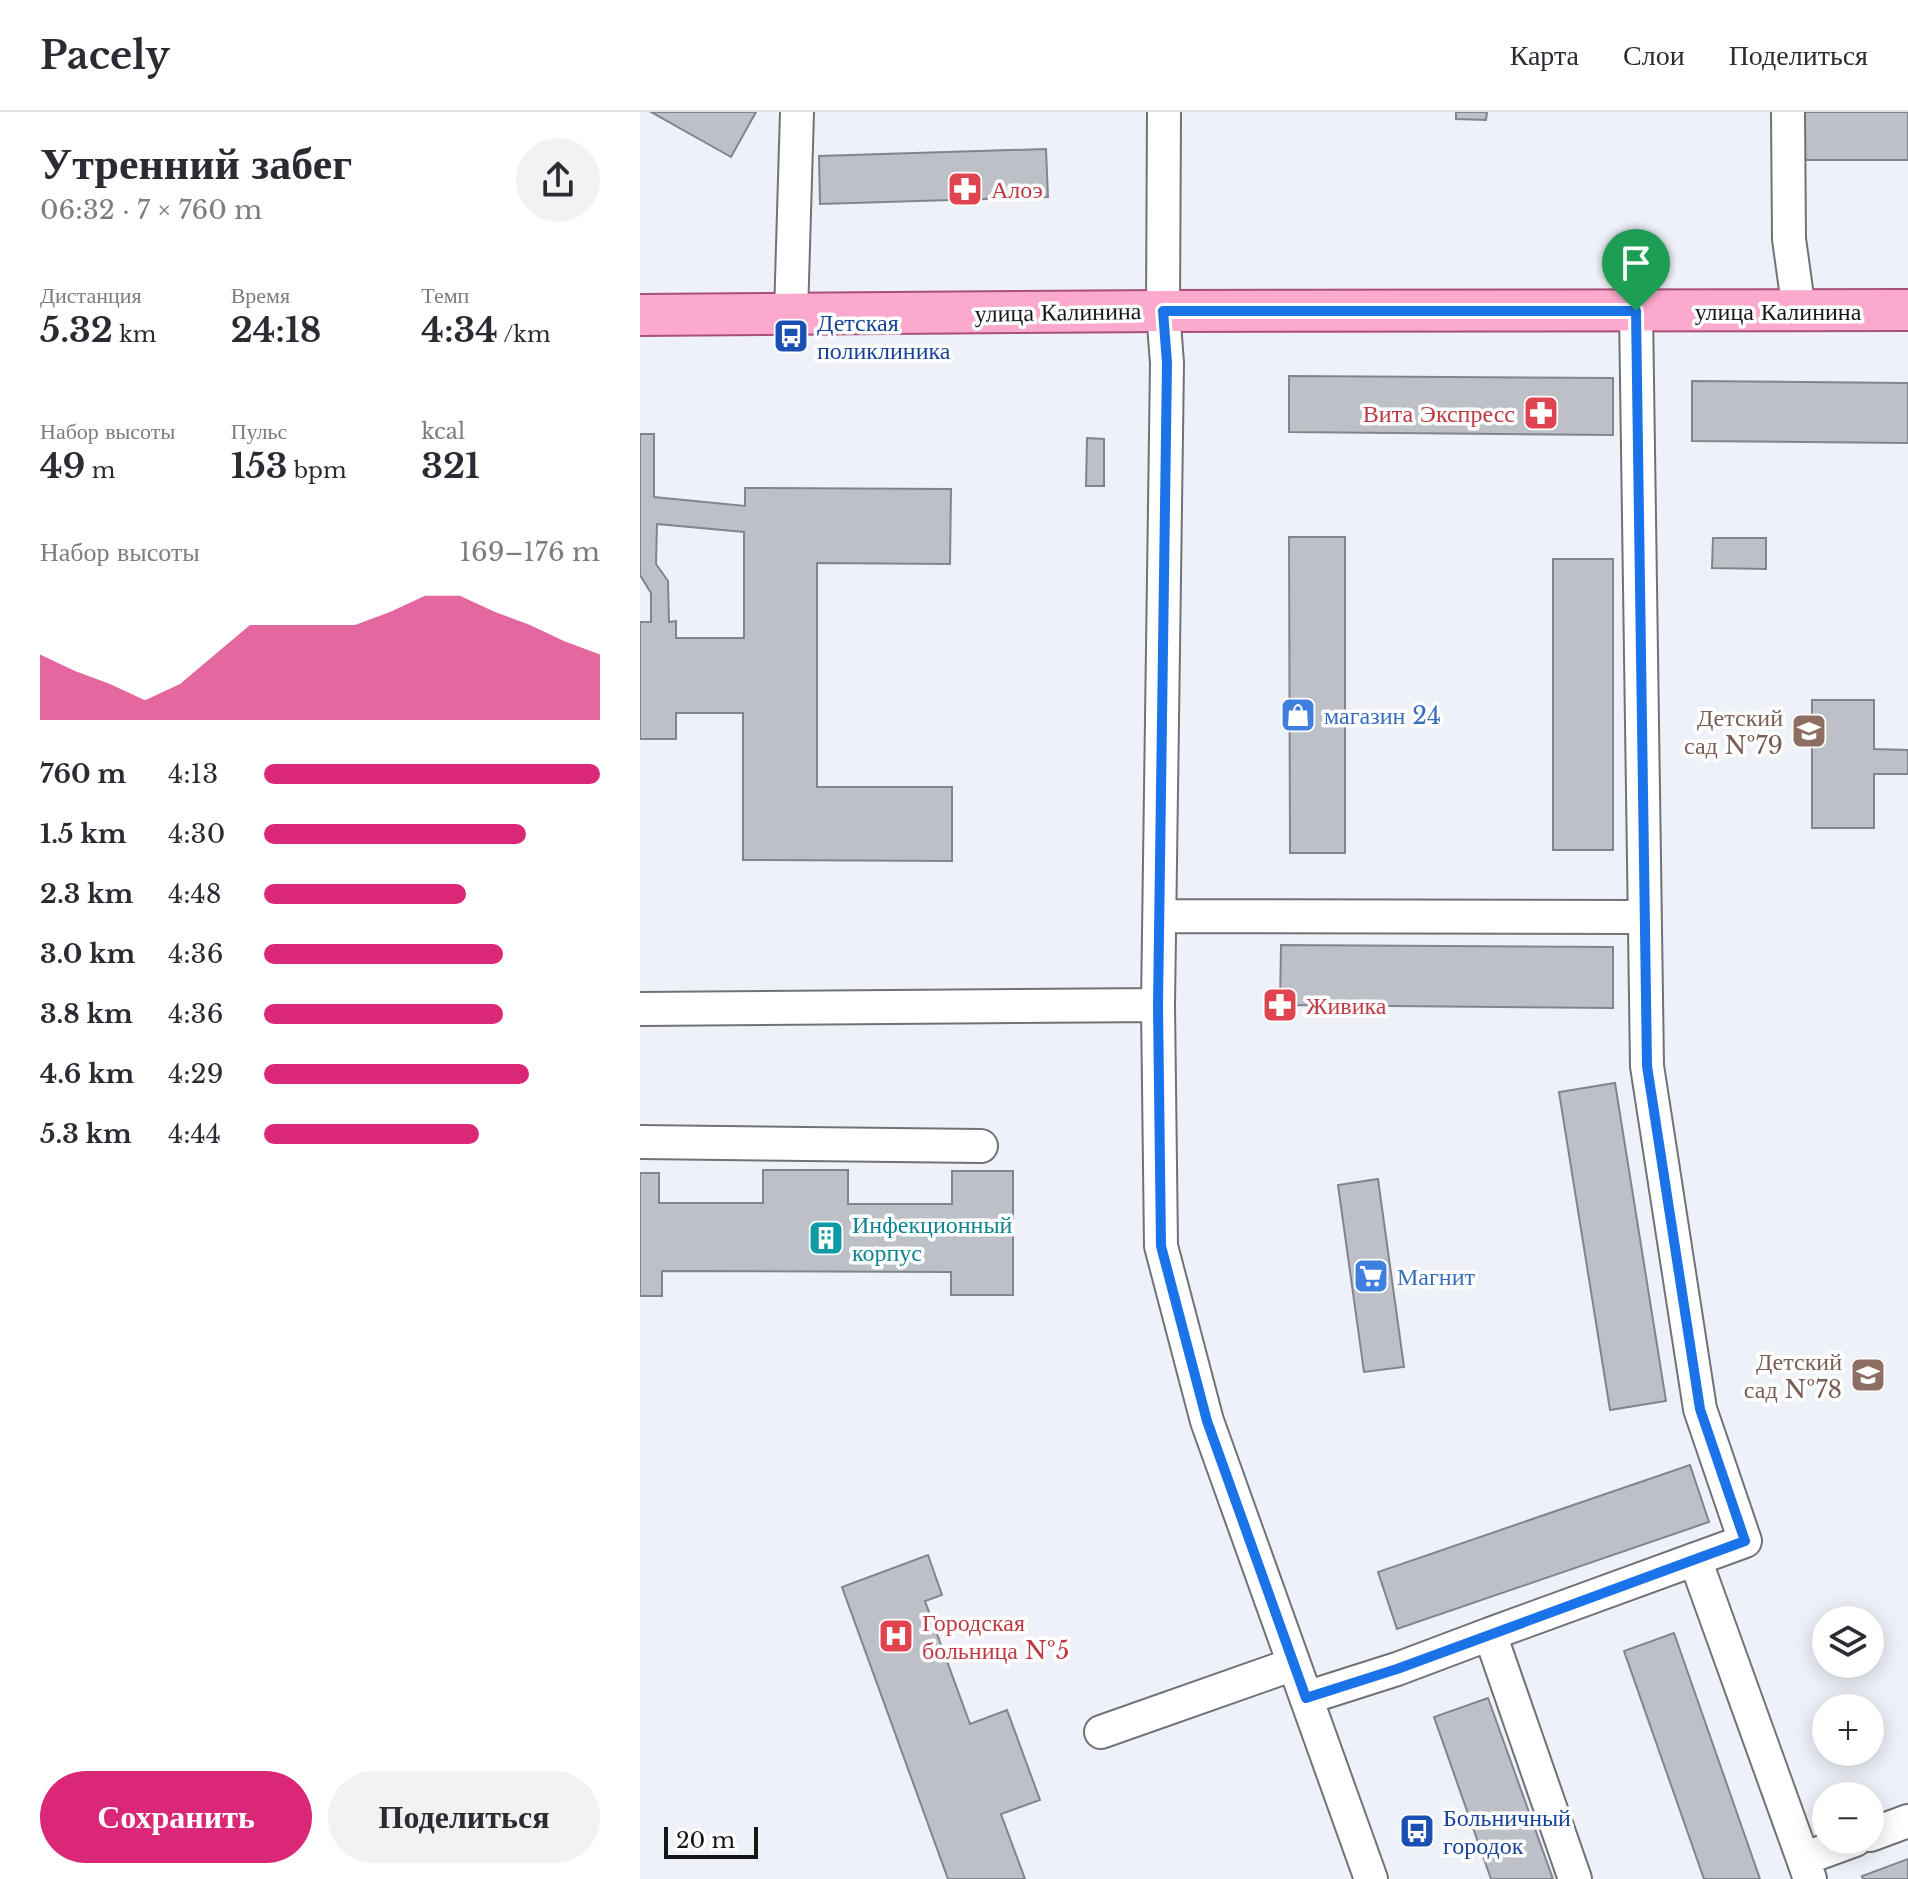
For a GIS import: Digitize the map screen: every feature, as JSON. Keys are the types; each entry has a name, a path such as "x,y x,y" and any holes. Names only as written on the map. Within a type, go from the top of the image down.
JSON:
{"main road":[{"name":"улица Калинина","path":"640,315 1908,310"}],"street":[{"path":"791,314 797,112"},
{"path":"1164,112 1163,311 1167,379 1158,1005 1161,1246 1207,1421 1371,1879"},
{"path":"1788,112 1789,239 1799,311"},
{"path":"1306,1698 1397,1669 1745,1541 1700,1409 1647,1066 1636,311"},
{"path":"1161,916 1644,917"},
{"path":"640,1009 1158,1005"},
{"path":"640,1142 981,1146"},
{"path":"1695,1559 1806,1869 1831,1854"},
{"path":"1490,1634 1575,1879"},
{"path":"1101,1732 1294,1664"},
{"path":"1884,1830 1908,1821"}],"building":[{"path":"651,112 756,112 731,157"},
{"path":"1456,112 1487,112 1486,120 1456,119"},
{"path":"1802,112 1908,112 1908,160 1802,160"},
{"path":"1046,149 1048,197 820,204 819,156"},
{"path":"1289,376 1613,378 1613,435 1289,432"},
{"path":"1692,381 1908,383 1908,443 1692,441"},
{"path":"640,434 654,434 654,497 745,506 745,488 951,489 950,564 817,563 817,787 952,787 952,861 743,860 743,713 676,713 676,739 640,739 640,622 651,622 651,593 640,575","holes":["657,524 744,532 744,638 676,638 676,621 669,622 668,581 656,564"]},
{"path":"1087,438 1104,439 1104,486 1086,486"},
{"path":"1289,537 1345,537 1345,853 1290,853"},
{"path":"1713,538 1766,538 1766,569 1712,568"},
{"path":"1553,559 1613,559 1613,850 1553,850"},
{"path":"1812,700 1874,700 1874,749 1908,750 1908,774 1874,774 1874,828 1812,828"},
{"path":"1281,945 1613,947 1613,1008 1280,1005"},
{"path":"1615,1083 1666,1401 1610,1410 1559,1092"},
{"name":"Инфекционный корпус","path":"763,1170 848,1170 848,1204 952,1204 952,1171 1013,1171 1013,1295 951,1295 951,1272 662,1271 662,1296 640,1296 640,1173 659,1173 659,1203 763,1203"},
{"name":"Магнит","path":"1378,1179 1404,1367 1364,1372 1338,1185"},
{"path":"1690,1465 1709,1522 1397,1629 1378,1572"},
{"path":"928,1555 942,1595 925,1601 970,1724 1007,1710 1040,1800 1001,1814 1025,1879 948,1879 842,1587"},
{"path":"1674,1633 1760,1879 1704,1879 1624,1651"},
{"path":"1488,1698 1553,1879 1491,1879 1434,1717"},
{"path":"1908,1859 1908,1879 1863,1879 1862,1876"}],"place":[{"name":"Алоэ","path":"965,189"},
{"name":"Детская поликлиника","path":"791,336"},
{"name":"Вита Экспресс","path":"1541,413"},
{"name":"магазин 24","path":"1298,715"},
{"name":"Детский сад №79","path":"1809,731"},
{"name":"Живика","path":"1280,1005"},
{"name":"Инфекционный корпус","path":"826,1238"},
{"name":"Магнит","path":"1371,1276"},
{"name":"Детский сад №78","path":"1868,1375"},
{"name":"Городская больница №5","path":"896,1636"},
{"name":"Больничный городок","path":"1417,1831"}],"route":[{"path":"1163,311 1636,311 1647,1066 1700,1409 1745,1541 1397,1669 1306,1698 1207,1421 1161,1246 1158,1005 1167,363 1163,311"}]}
